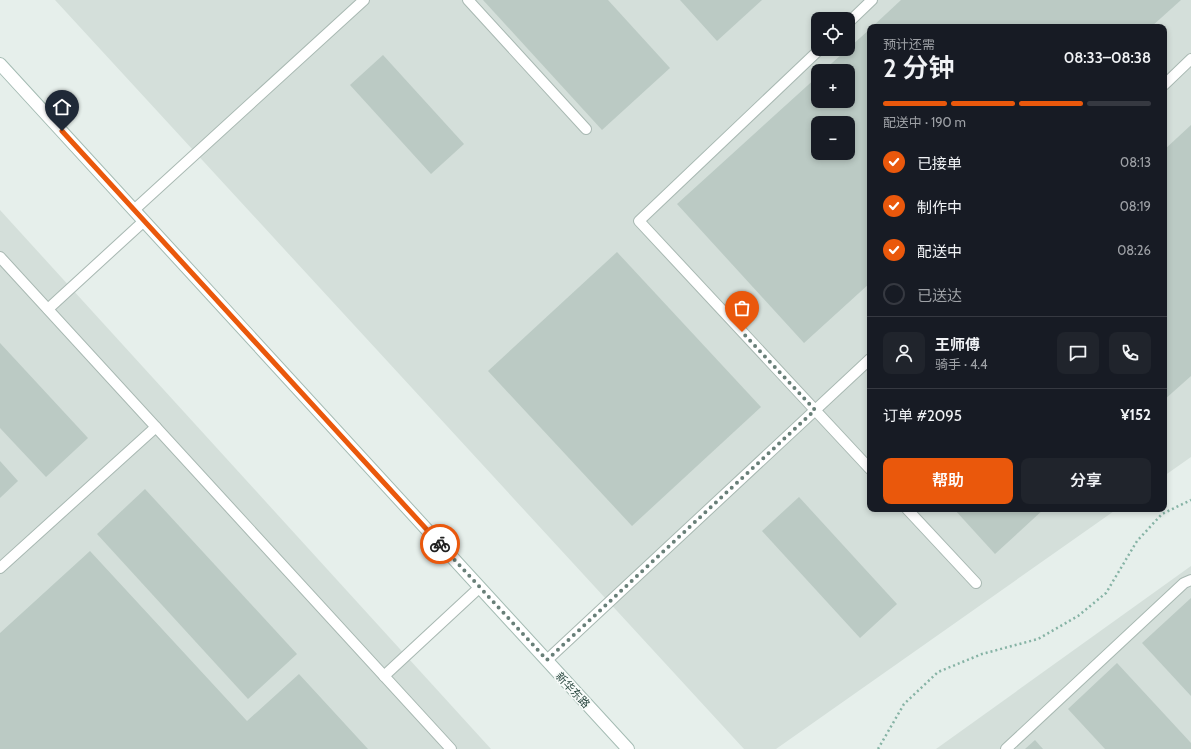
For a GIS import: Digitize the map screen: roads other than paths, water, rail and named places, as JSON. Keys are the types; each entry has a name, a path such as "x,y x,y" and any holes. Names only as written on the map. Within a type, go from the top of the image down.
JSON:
{"main road":[{"name":"新华东路","path":"0,64 628,749"}],"lane":[{"path":"134,210 364,0"},
{"path":"468,0 586,129"},
{"path":"855,16 872,0"},
{"path":"813,56 639,220 867,466"},
{"path":"1167,82 1191,59"},
{"path":"48,309 144,221"},
{"path":"0,257 451,749"},
{"path":"547,660 867,362"},
{"path":"0,568 156,427"},
{"path":"910,512 976,583"},
{"path":"1006,749 1184,583 1191,580"},
{"path":"384,676 480,587"}]}
